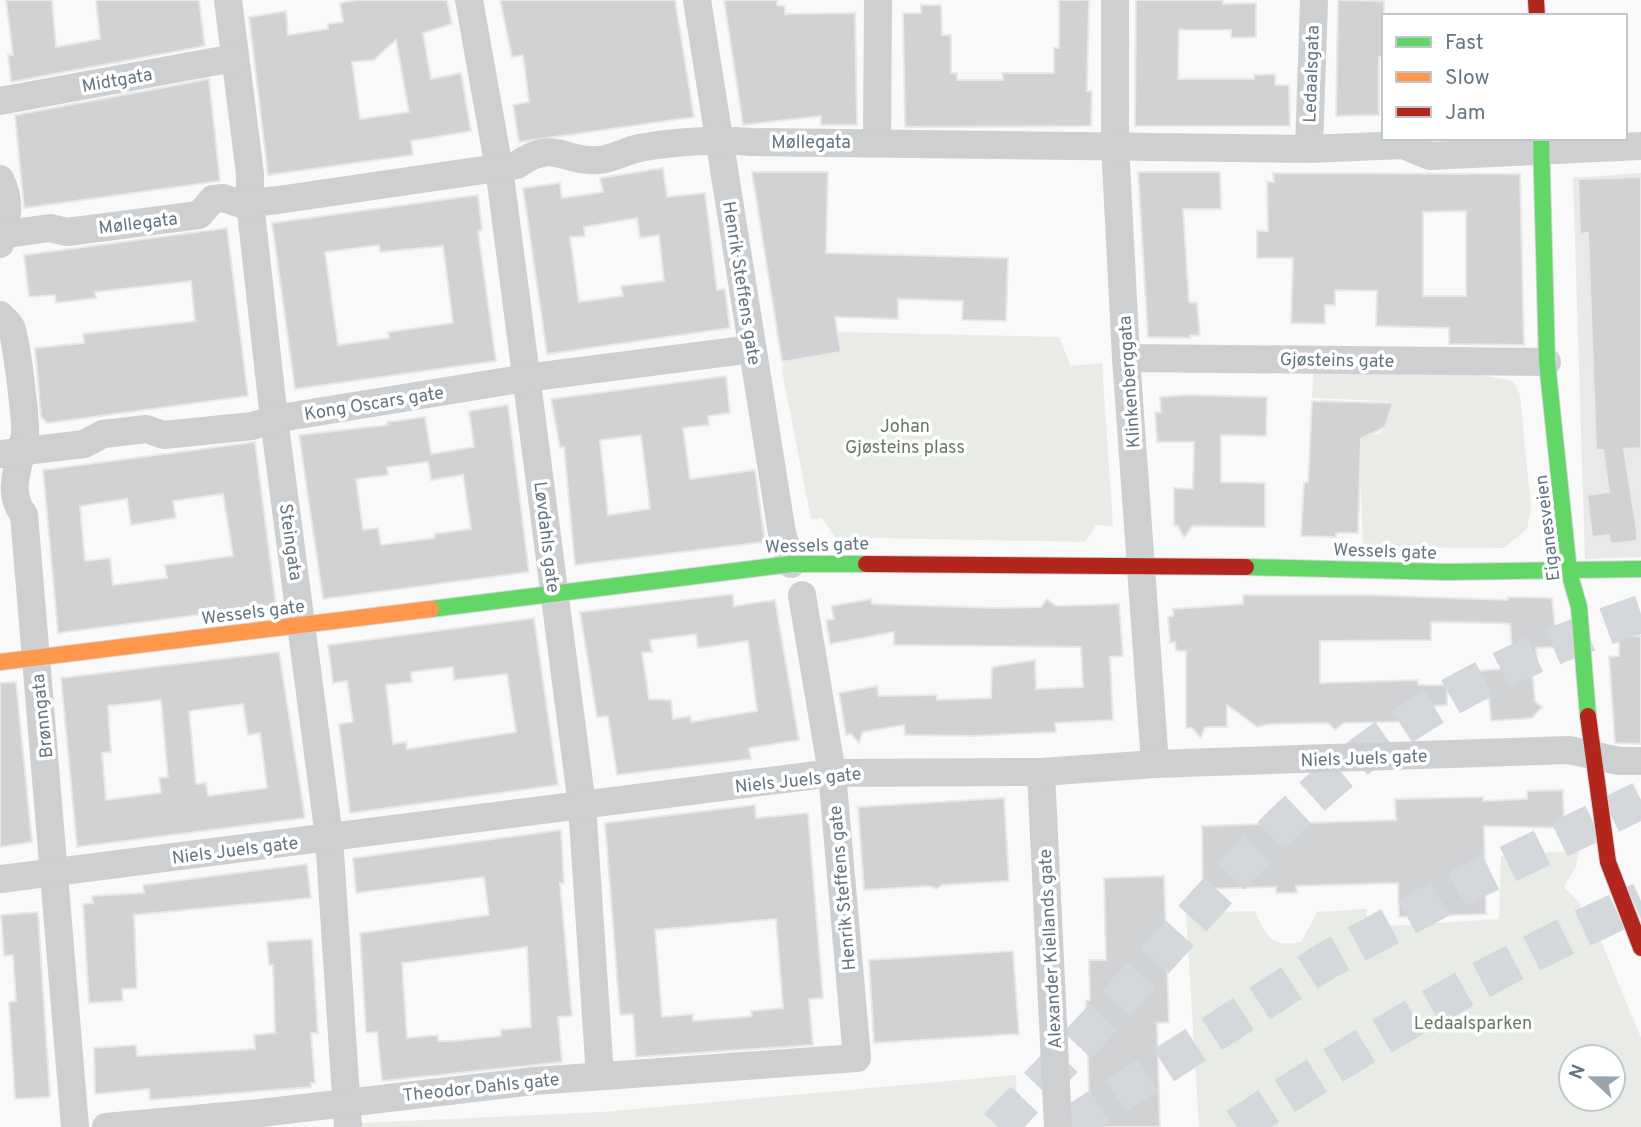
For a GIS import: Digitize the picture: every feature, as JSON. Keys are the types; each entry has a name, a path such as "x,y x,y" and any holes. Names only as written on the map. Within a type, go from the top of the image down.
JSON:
{"main road":[{"name":"Eiganesveien","path":"1542,144 1547,362 1569,572 1618,760 1608,862 1615,887 1641,948"},
{"name":"Wessels gate","path":"0,662 554,591 792,564 1141,565 1446,572 1641,569"}],"street":[{"name":"Steingata","path":"228,0 250,174 250,203 274,419 329,837 347,1115"},
{"name":"Løvdahls gate","path":"469,0 499,168 582,805 600,1076"},
{"name":"Henrik Steffens gate","path":"697,0 783,541 792,564"},
{"path":"877,143 878,0"},
{"name":"Klinkenberggata","path":"1115,0 1115,144 1126,358 1141,565 1140,591 1155,764"},
{"name":"Ledaalsgata","path":"1308,149 1314,0"},
{"name":"Midtgata","path":"0,101 234,58"},
{"name":"Møllegata","path":"1,238 50,228 67,232 199,215 213,200 223,198 241,204 250,203 517,165 531,155 558,151 595,161 612,158 636,148 719,139 1308,149 1403,145 1430,156 1542,144 1641,146"},
{"path":"0,179 7,193 9,210 1,238"},
{"name":"Brønngata","path":"0,315 12,328 25,431 11,453 17,506 24,515 75,1127"},
{"name":"Kong Oscars gate","path":"11,453 84,444 103,434 146,429 164,435 252,426 274,419 526,378 752,349"},
{"name":"Gjøsteins gate","path":"1126,358 1547,362"},
{"name":"Henrik Steffens gate","path":"802,595 832,773 857,1058"},
{"name":"Niels Juels gate","path":"0,879 832,773 1041,772 1155,764 1569,750 1618,760"},
{"name":"Alexander Kiellands gate","path":"1041,772 1058,1127"},
{"name":"Theodor Dahls gate","path":"106,1127 347,1115 454,1089 857,1058"}],"shaded area":[{"path":"1641,173 1641,557 1585,559 1573,178"}],"green space":[{"name":"Johan Gjøsteins plass","path":"839,332 1059,337 1071,366 1102,363 1113,526 1096,525 1085,542 835,537 822,518 811,519 782,371 784,360 840,353"},
{"path":"1314,371 1481,375 1513,381 1520,395 1531,509 1527,529 1504,548 1363,547 1359,436 1379,434 1386,426 1389,401 1312,398"},
{"name":"Ledaalsparken","path":"1579,850 1576,866 1564,887 1580,903 1580,913 1597,931 1641,1038 1641,1127 1199,1127 1186,913 1255,911 1271,938 1282,943 1301,942 1317,912 1367,909 1367,924 1375,927 1499,919 1501,856"},
{"path":"1016,1075 1018,1127 361,1127 361,1123 603,1112"}],"building":[{"path":"6,0 52,0 56,47 100,39 96,0 199,0 205,46 11,82 8,55 13,55"},
{"path":"357,0 447,0 452,24 423,33 431,79 461,73 471,131 411,141 413,155 268,175 249,17 286,11 288,35 328,29 328,24 343,22 340,3","holes":["396,40 409,112 360,119 352,62 374,60"]},
{"path":"500,0 675,0 694,117 519,142 513,105 529,102 523,55 512,57"},
{"path":"724,0 777,0 777,5 785,6 785,14 855,13 857,125 821,125 821,116 743,125"},
{"path":"1059,0 1089,0 1087,91 1092,91 1091,126 905,127 903,13 921,13 921,5 941,5 942,35 951,35 951,73 957,73 957,80 1003,80 1002,73 1054,73 1054,48 1059,48"},
{"path":"1136,0 1223,0 1223,4 1256,3 1256,37 1231,38 1231,30 1179,30 1178,79 1254,79 1254,75 1275,74 1275,85 1289,85 1290,126 1135,126"},
{"path":"1338,0 1384,1 1382,57 1379,57 1379,115 1336,116"},
{"path":"209,79 220,181 24,208 15,115"},
{"path":"663,168 667,197 705,193 717,290 725,289 730,328 547,354 523,188 560,183 562,198 603,192 600,178","holes":["637,218 640,238 659,235 664,281 621,286 623,296 579,302 570,237 585,236 584,227"]},
{"path":"752,172 828,172 826,253 1008,258 1006,321 962,320 963,301 898,299 898,319 835,317 841,352 782,362"},
{"path":"1138,172 1220,172 1221,209 1183,209 1189,302 1197,303 1200,336 1148,337"},
{"path":"1273,173 1520,174 1524,345 1449,344 1449,328 1376,326 1377,291 1335,290 1335,305 1325,305 1325,324 1291,323 1293,258 1257,258 1257,231 1268,231 1267,182 1274,182","holes":["1466,211 1466,296 1423,296 1423,212"]},
{"path":"1641,177 1641,448 1624,449 1637,541 1610,544 1609,535 1592,537 1587,495 1609,492 1603,450 1596,450 1588,233 1580,234 1578,179"},
{"path":"478,195 482,230 478,231 496,361 295,389 272,223","holes":["379,245 380,252 443,246 453,323 388,332 389,338 338,345 325,252"]},
{"path":"227,228 248,396 48,423 41,417 35,348 84,343 83,334 195,321 191,281 95,292 96,298 56,303 55,295 29,297 24,255"},
{"path":"726,376 730,413 708,416 709,425 683,428 690,479 755,470 765,542 575,565 564,447 560,448 551,399","holes":["641,435 650,509 608,515 600,440"]},
{"path":"1160,397 1267,397 1266,436 1221,435 1221,482 1265,483 1265,527 1192,526 1184,538 1178,526 1174,525 1174,488 1193,489 1194,442 1157,442 1155,412 1161,412"},
{"path":"1312,401 1393,403 1385,427 1361,439 1358,533 1336,533 1336,537 1301,536 1304,482 1308,482"},
{"path":"508,405 529,572 323,599 299,435 388,425 387,422 425,417 431,454 474,447 469,411","holes":["428,462 431,480 463,475 471,529 434,534 435,538 381,545 378,528 363,530 356,479 388,475 387,467"]},
{"path":"255,442 276,605 58,633 43,470","holes":["223,494 233,556 165,565 167,578 113,585 110,558 85,561 80,506 127,499 131,525 176,518 173,501"]},
{"path":"733,594 734,606 775,600 799,740 749,748 751,759 617,775 608,716 597,717 580,612","holes":["696,634 698,648 748,641 757,711 691,722 690,716 673,719 671,700 649,699 642,653 652,652 650,640"]},
{"path":"1243,595 1367,595 1508,600 1508,597 1552,598 1557,647 1536,648 1537,656 1513,659 1510,624 1499,623 1431,622 1431,640 1320,641 1320,683 1418,680 1418,685 1447,685 1447,705 1434,706 1434,721 1344,723 1335,730 1328,723 1269,724 1257,727 1227,705 1227,727 1205,727 1201,738 1192,728 1186,728 1186,651 1176,651 1175,642 1170,643 1168,617 1173,616 1173,609 1243,604"},
{"path":"871,599 872,604 995,608 1041,607 1047,599 1056,606 1119,604 1123,656 1110,657 1113,720 1055,723 1056,732 973,736 905,735 904,725 863,732 859,743 851,734 846,735 839,693 877,686 879,696 937,695 937,700 991,698 992,667 1035,660 1036,689 1083,687 1081,647 894,645 894,632 830,644 826,620 834,619 831,606"},
{"path":"534,618 558,785 350,813 339,724 353,722 347,681 333,683 328,645","holes":["453,667 454,680 507,674 516,732 407,749 406,742 393,744 386,685 412,682 411,672"]},
{"path":"1619,636 1641,636 1641,744 1615,743 1609,657 1619,656"},
{"path":"279,652 305,818 77,847 61,678","holes":["161,700 168,777 159,778 161,793 106,800 102,753 111,752 108,706","243,704 248,735 260,733 267,788 208,796 206,783 196,784 189,711"]},
{"path":"1532,667 1535,701 1542,707 1532,718 1491,721 1489,699 1460,700 1459,672"},
{"path":"16,682 32,842 0,847 0,683"},
{"path":"1563,790 1564,828 1484,826 1486,914 1399,917 1398,883 1296,886 1297,893 1276,893 1276,887 1203,889 1202,826 1396,820 1395,799 1527,799 1527,791"},
{"path":"1004,798 1009,881 943,885 936,889 930,886 864,890 858,807"},
{"path":"755,805 756,818 808,813 823,998 809,999 813,1045 636,1057 633,1014 620,1015 605,823","holes":["776,919 783,1008 751,1011 752,1016 747,1017 693,1021 693,1014 662,1017 655,930"]},
{"path":"561,830 564,883 560,883 572,1016 558,1017 562,1062 382,1081 377,1032 366,1033 360,933 489,915 484,877 356,893 353,858","holes":["527,947 531,1027 501,1030 501,1036 451,1041 438,1041 438,1035 407,1038 402,963"]},
{"path":"307,864 311,898 134,915 137,988 122,989 123,1001 89,1003 83,904 93,903 92,896 144,893 143,885"},
{"path":"1164,876 1169,1022 1157,1023 1160,1127 1090,1127 1086,1001 1090,1000 1089,960 1106,960 1104,878"},
{"path":"38,912 50,1097 15,1099 9,1002 16,1001 13,955 4,956 1,915"},
{"path":"312,939 318,1033 311,1033 315,1083 311,1083 311,1087 150,1100 149,1089 95,1094 94,1048 136,1045 137,1056 255,1049 254,1035 275,1033 273,965 269,965 267,942"},
{"path":"1013,951 1019,1034 874,1043 869,960"}],"tunnel":[{"path":"998,1127 1106,1015 1263,843 1364,753 1429,709 1487,677 1547,649 1641,614"},
{"path":"1068,1127 1324,962 1473,881 1641,800"},
{"path":"1237,1127 1434,1006 1537,951 1641,901"}],"traffic: fast":[{"path":"1541,140 1547,362 1569,572 1579,607 1588,716"},
{"path":"431,609 791,564 866,564"},
{"path":"1246,567 1446,572 1641,569"}],"traffic: slow":[{"path":"0,662 431,609"}],"traffic: jam":[{"path":"1536,0 1537,14"},
{"path":"866,564 1246,567"},
{"path":"1588,716 1608,862 1641,948"}]}
